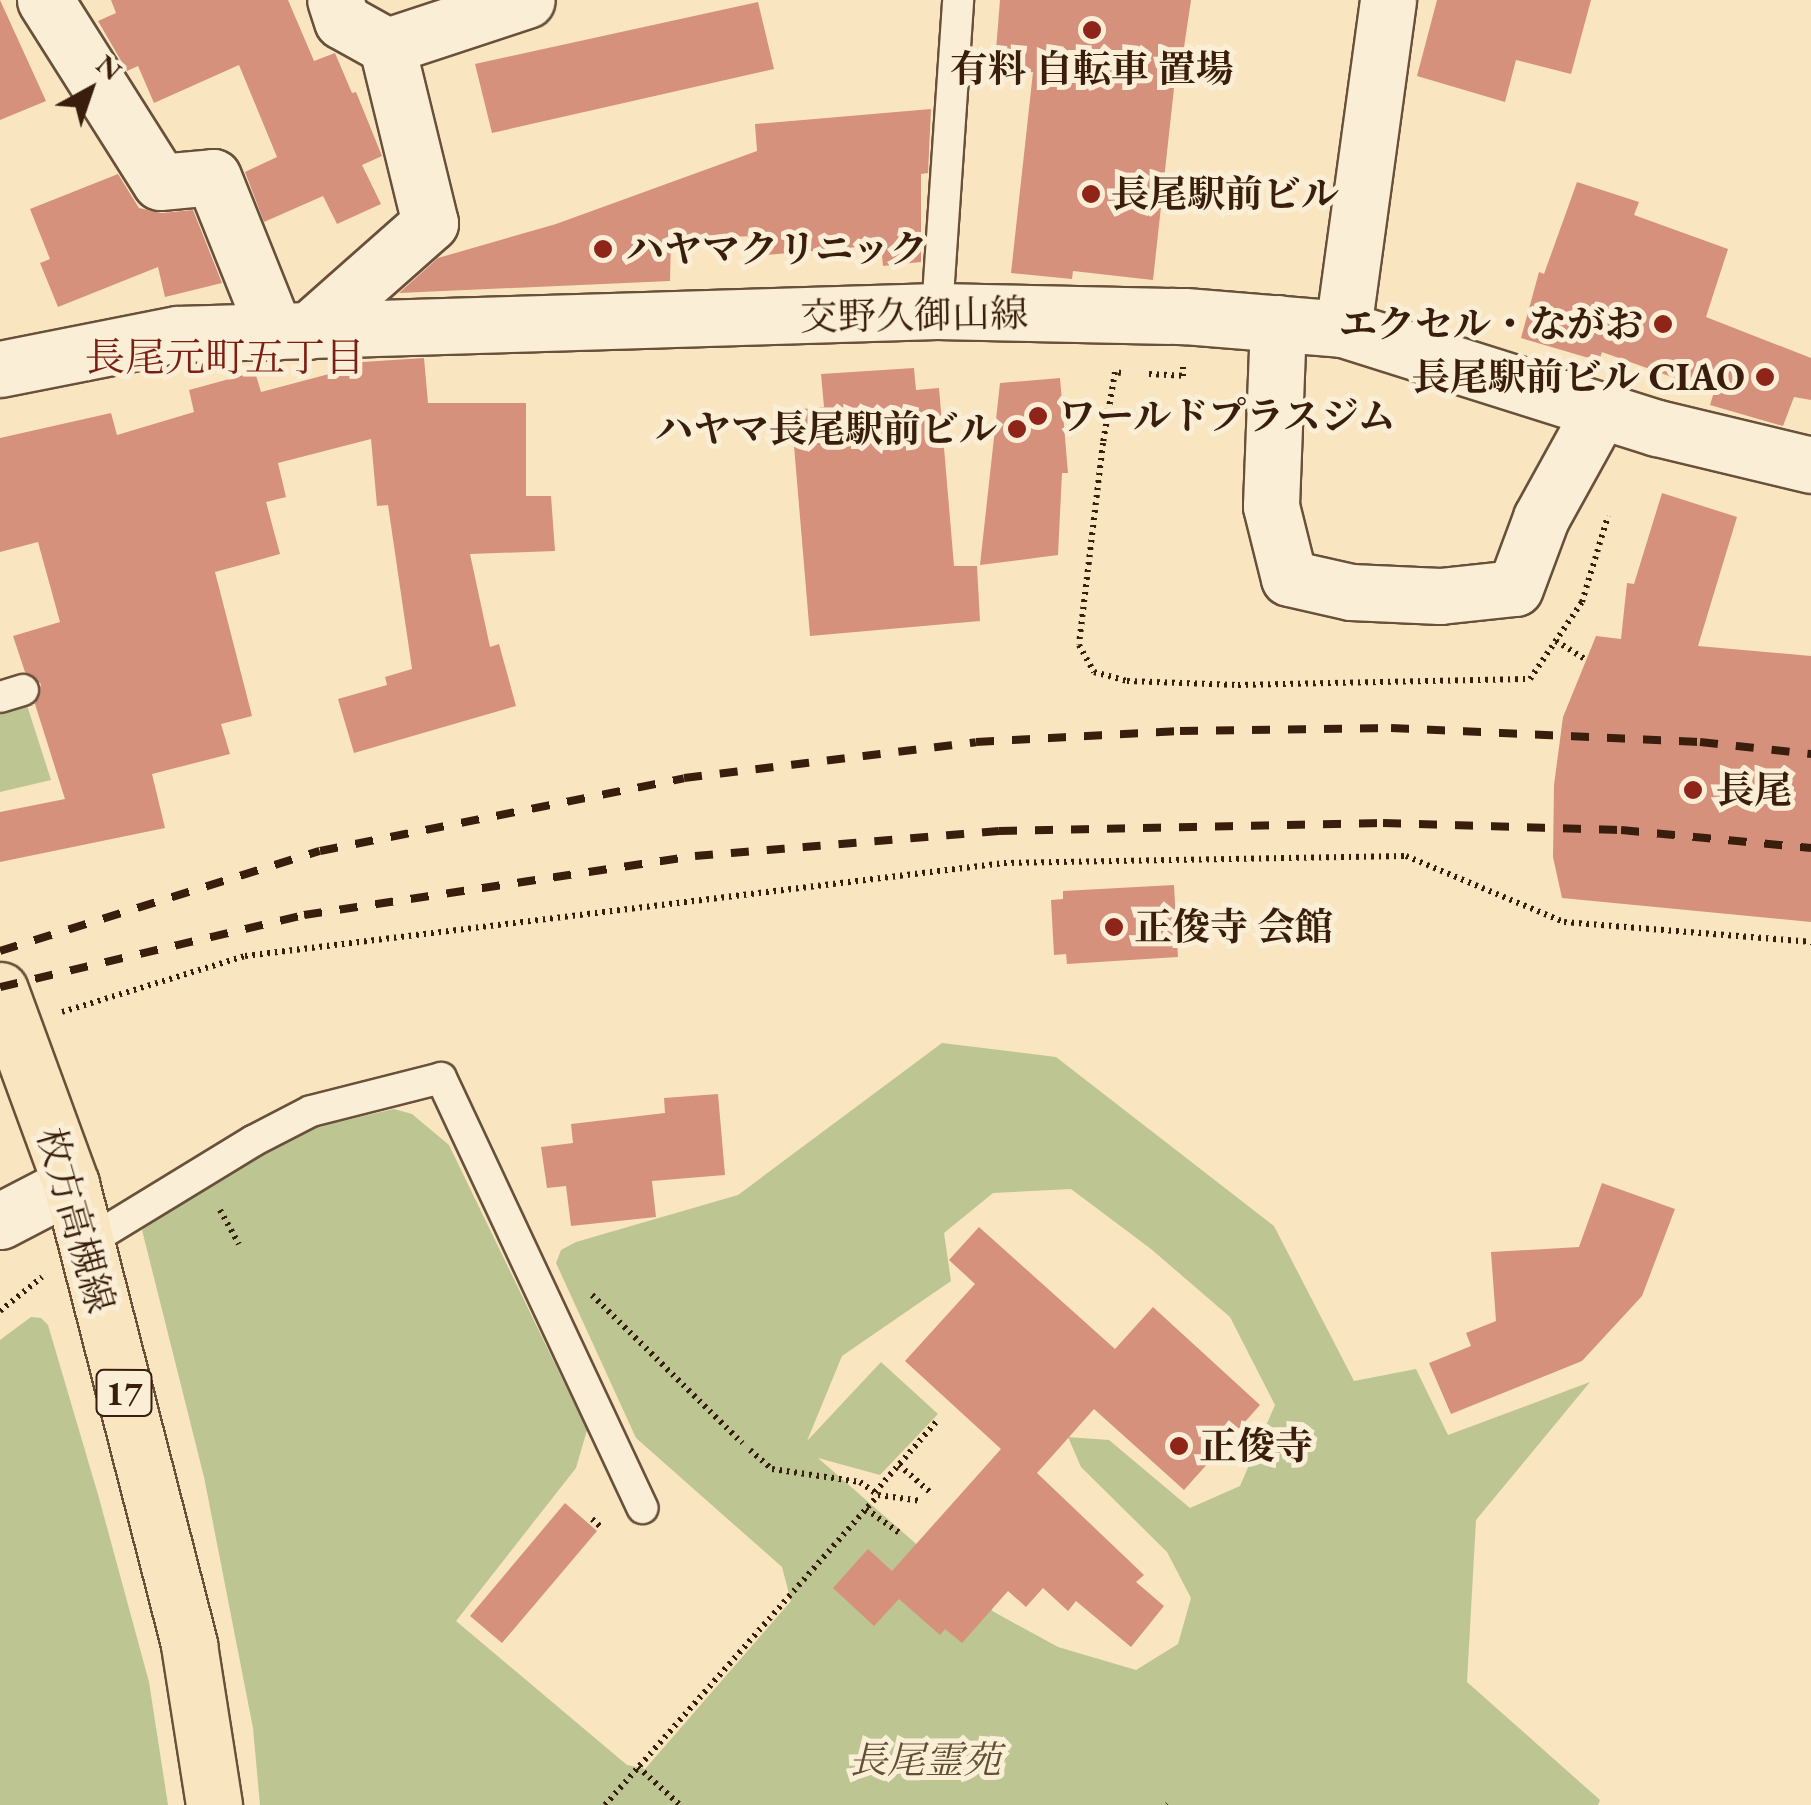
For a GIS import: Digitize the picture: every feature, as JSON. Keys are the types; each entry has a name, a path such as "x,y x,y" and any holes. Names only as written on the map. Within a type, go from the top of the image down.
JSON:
{"main road":[{"name":"枚方高槻線","path":"7,1008 71,1184 189,1645 214,1805"}],"street":[{"path":"45,0 160,182 213,177 292,331 430,222 386,46 342,21 335,0"},
{"path":"386,46 527,0"},
{"path":"1343,329 1388,0"},
{"name":"交野久御山線","path":"0,370 177,334 936,311 1278,323 1343,329 1600,411 1811,465"},
{"path":"1278,323 1271,506 1288,578 1352,592 1440,596 1515,588 1541,518 1600,411"},
{"path":"0,1221 71,1184"}],"lane":[{"path":"936,311 958,0"},
{"path":"86,1243 253,1141 311,1111 441,1078 642,1508"}],"path":[{"path":"1556,642 1586,660"},
{"path":"7,1008 246,956 1004,863 1406,856 1564,922 1811,942"},
{"path":"579,1282 742,1443"},
{"path":"604,1805 866,1508 936,1422"},
{"path":"750,1450 772,1468 860,1482 876,1493 922,1502"},
{"path":"899,1465 930,1492"},
{"path":"866,1508 900,1534"},
{"path":"592,1519 601,1527"},
{"path":"638,1767 680,1805"}],"green space":[{"path":"25,699 51,780 0,792 0,706"},
{"name":"長尾霊苑","path":"942,1043 1056,1057 1274,1226 1354,1381 1416,1369 1448,1435 1590,1382 1476,1520 1467,1682 1600,1800 1598,1805 260,1805 253,1728 204,1477 142,1230 243,1156 310,1128 394,1109 412,1114 449,1145 587,1430 576,1468 456,1621 627,1765 645,1769 791,1601 782,1567 636,1438 556,1263 561,1250 576,1242 738,1195","holes":["1071,1189 1151,1249 1230,1317 1275,1405 1240,1486 1190,1508 1109,1440 1068,1437 1081,1467 1167,1552 1191,1598 1178,1644 1136,1670 1058,1647 994,1612 818,1458 880,1475 938,1414 881,1362 807,1441 842,1356 951,1281 944,1233 993,1193"]},
{"path":"31,1317 41,1318 48,1325 99,1498 149,1682 168,1805 0,1805 0,1340"}],"building":[{"path":"0,0 46,101 0,120"},
{"path":"111,0 288,0 314,61 335,53 352,93 356,92 382,156 362,165 381,204 337,224 323,196 264,222 245,172 277,157 239,65 154,103 138,66 127,71 98,21 116,13"},
{"path":"1000,0 1191,0 1182,61 1177,61 1153,280 1073,271 1072,279 1011,273 1033,72 994,75"},
{"path":"1437,0 1591,0 1571,74 1516,60 1505,102 1417,76"},
{"path":"758,2 774,69 492,133 475,64"},
{"path":"931,109 928,173 921,174 921,262 883,266 881,245 766,255 765,236 671,238 670,281 399,293 438,258 556,224 757,151 755,124"},
{"path":"118,174 139,208 162,213 193,210 222,283 165,297 158,267 58,307 40,263 50,259 30,209"},
{"path":"1577,182 1639,202 1634,215 1728,249 1706,317 1811,358 1811,400 1794,397 1783,426 1710,405 1714,392 1602,352 1599,361 1521,338 1539,272 1544,274"},
{"path":"424,358 428,403 526,403 526,496 551,496 555,551 470,554 490,647 499,644 516,706 354,753 338,699 387,685 385,677 412,669 388,505 377,506 371,439 278,463 286,497 266,502 280,554 215,572 252,716 221,724 230,754 152,774 165,828 0,862 0,812 65,799 35,704 41,684 25,672 13,636 60,622 38,542 0,552 0,438 111,413 117,435 194,412 189,390 255,372 261,392 348,369 347,363"},
{"path":"914,368 916,390 939,388 954,566 977,566 980,621 810,636 791,410 824,407 821,374"},
{"path":"1060,378 1068,473 1062,473 1058,555 980,565 1000,383"},
{"name":"長尾","path":"1662,493 1737,517 1698,646 1811,656 1811,922 1562,898 1553,857 1554,785 1563,717 1596,636 1621,639 1627,583 1634,584"},
{"name":"正俊寺 会館","path":"1174,885 1178,957 1067,964 1066,954 1054,955 1051,900 1063,899 1063,891"},
{"path":"718,1094 725,1175 652,1181 656,1217 571,1226 566,1186 547,1188 541,1147 573,1143 571,1124 665,1113 664,1098"},
{"path":"1602,1183 1675,1209 1642,1296 1582,1361 1451,1414 1429,1363 1471,1346 1466,1333 1496,1321 1491,1252 1579,1247"},
{"name":"正俊寺","path":"979,1227 1115,1349 1153,1307 1260,1405 1184,1490 1094,1409 1037,1473 1144,1575 1136,1582 1164,1606 1131,1647 1076,1601 1068,1611 1043,1588 1026,1607 1008,1591 962,1643 945,1629 940,1635 899,1599 874,1626 833,1588 868,1549 892,1571 1001,1449 905,1361 975,1284 949,1260"},
{"path":"565,1503 597,1531 502,1643 470,1616"}],"railway":[{"path":"0,951 320,851 684,778 976,742 1180,731 1391,728 1700,742 1811,754"},
{"path":"0,987 304,915 695,856 999,831 1383,823 1621,830 1811,848"}],"place":[{"name":"有料 自転車 置場","path":"1092,30"},
{"name":"長尾駅前ビル","path":"1091,194"},
{"name":"ハヤマクリニック","path":"603,249"},
{"name":"エクセル・ながお","path":"1663,324"},
{"name":"長尾駅前ビル CIAO","path":"1765,377"},
{"name":"ワールドプラスジム","path":"1038,416"},
{"name":"ハヤマ長尾駅前ビル","path":"1017,429"},
{"name":"長尾","path":"1693,790"},
{"name":"正俊寺 会館","path":"1114,927"},
{"name":"正俊寺","path":"1179,1446"}],"district":[{"name":"長尾元町五丁目","path":"225,357"}]}
